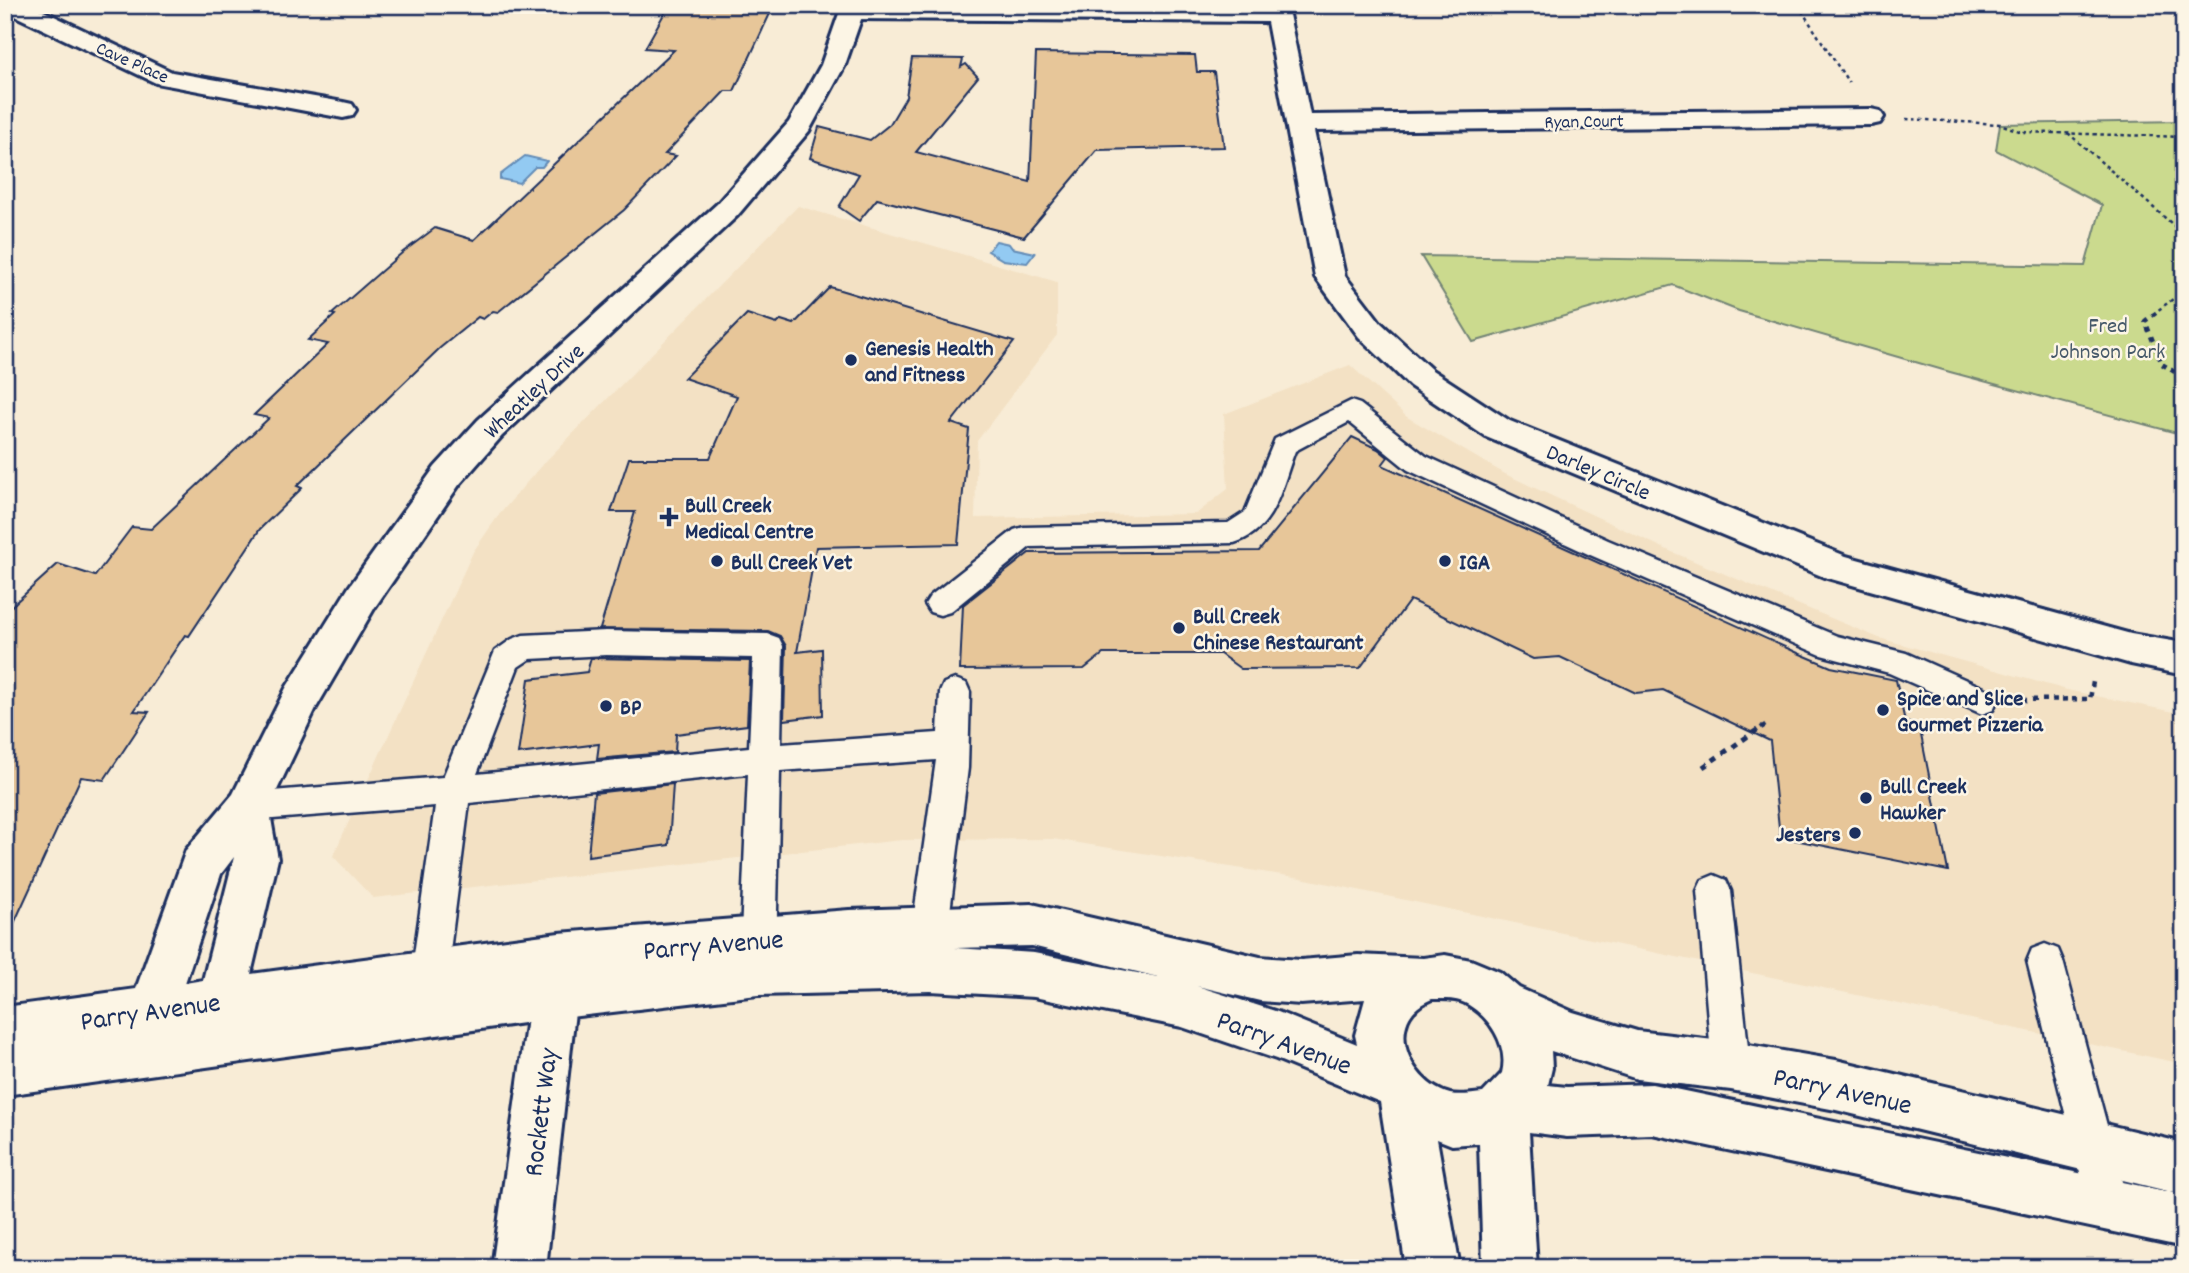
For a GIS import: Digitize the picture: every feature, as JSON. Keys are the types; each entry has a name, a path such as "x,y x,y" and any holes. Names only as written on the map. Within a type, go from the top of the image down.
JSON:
{"street":[{"name":"Cave Place","path":"12,5 165,78 343,110"},
{"path":"853,8 1275,10"},
{"name":"Wheatley Drive","path":"139,1054 202,864 248,807 300,700 362,597 447,476 490,428 727,210 800,125 833,65 853,8"},
{"name":"Darley Circle","path":"1275,10 1330,277 1370,330 1421,378 1498,429 1837,567 2102,641 2184,659"},
{"name":"Ryan Court","path":"1297,123 1871,117"},
{"path":"211,1044 256,859 248,807"},
{"name":"Parry Avenue","path":"5,1071 211,1044 427,993 556,976 758,956 930,948 1032,925 1260,979 1301,982 1358,977 1419,979"},
{"name":"Parry Avenue","path":"930,948 1034,975 1182,1004 1279,1036 1399,1088"},
{"name":"Rockett Way","path":"519,1268 556,976"},
{"path":"1399,1088 1418,1105 1453,1119 1488,1118 1506,1107 1526,1079 1527,1056 1522,1034 1505,1005 1483,988 1470,982 1445,976 1419,979 1397,992 1388,1002 1380,1028 1381,1056 1399,1088 1432,1247 1433,1268"},
{"name":"Parry Avenue","path":"5,1030 223,999 427,993"},
{"name":"Parry Avenue","path":"1505,1005 1568,1034 1637,1055 1731,1066 1836,1085 2184,1169"},
{"path":"1506,1107 1567,1112 1651,1109 2184,1221"},
{"path":"1506,1107 1510,1268"}],"lane":[{"path":"940,604 1024,537 1234,533 1256,518 1284,445 1351,411 1417,463 1586,541 1832,647 1895,662 1982,701"},
{"path":"427,993 454,790 506,660 523,646 606,643 768,646 758,956"},
{"path":"930,948 954,745 955,692"},
{"path":"248,807 954,745"},
{"path":"1714,891 1731,1066"},
{"path":"2045,961 2108,1204"}],"path":[{"path":"1798,5 1871,117 2000,124 2022,132 2184,137"},
{"path":"2067,133 2179,230 2184,238"},
{"path":"2184,285 2177,296 2145,321 2162,364 2184,378"},
{"path":"1982,701 2090,699 2102,641"},
{"path":"1703,767 1768,723"}],"shaded area":[{"path":"798,206 1057,282 1057,335 977,441 975,518 1196,514 1228,489 1224,414 1350,365 1407,417 1505,474 1672,552 1879,638 2067,690 2184,714 2184,1064 1301,878 1053,839 902,840 373,898 333,856 473,552 498,516 540,467"}],"green space":[{"name":"Fred Johnson Park","path":"2184,121 2184,435 1950,372 1739,311 1673,285 1473,342 1421,256 2085,266 2102,205 1996,150 2000,124"}],"water":[{"path":"525,156 547,161 542,167 535,167 519,183 500,179 500,175"},
{"path":"996,241 1035,253 1027,263 1003,260 988,251"}],"building":[{"path":"669,5 774,5 734,91 725,91 665,154 676,156 624,210 498,312 493,311 483,319 478,317 440,348 297,486 302,488 260,529 189,636 185,635 134,711 149,712 104,780 81,777 5,943 5,612 58,564 95,576 132,527 151,529 269,418 254,415 328,344 308,340 335,315 332,314 403,252 435,228 474,240 674,50 645,48"},
{"path":"1036,53 1195,55 1197,72 1214,72 1224,147 1097,150 1024,237 877,199 859,221 839,207 859,174 810,158 819,127 870,140 890,124 906,97 912,58 963,59 961,67 966,64 978,77 916,152 1030,182"},
{"path":"830,287 1014,342 951,423 969,429 958,544 816,547 797,652 822,649 823,715 784,720 786,646 780,636 768,631 600,629 635,512 611,512 629,458 710,458 737,396 684,378 747,314 777,324 781,320 794,324"},
{"path":"1352,437 1378,449 1388,457 1382,465 1798,653 1831,667 1896,680 1905,722 1919,725 1948,871 1780,837 1770,741 1663,690 1636,693 1560,657 1533,659 1410,600 1360,668 1241,669 1220,654 1103,654 1084,669 960,670 963,605 1029,553 1259,551"},
{"name":"BP","path":"591,658 750,661 747,725 676,734 675,752 597,759 599,744 518,754 529,679 587,672"},
{"path":"673,784 669,845 588,856 594,793"}],"place":[{"name":"Genesis Health and Fitness","path":"851,360"},
{"name":"Bull Creek Medical Centre","path":"669,517"},
{"name":"Bull Creek Vet","path":"717,561"},
{"name":"IGA","path":"1445,561"},
{"name":"Bull Creek Chinese Restaurant","path":"1179,628"},
{"name":"BP","path":"606,706"},
{"name":"Spice and Slice Gourmet Pizzeria","path":"1883,710"},
{"name":"Bull Creek Hawker","path":"1866,798"},
{"name":"Jesters","path":"1855,833"}]}
